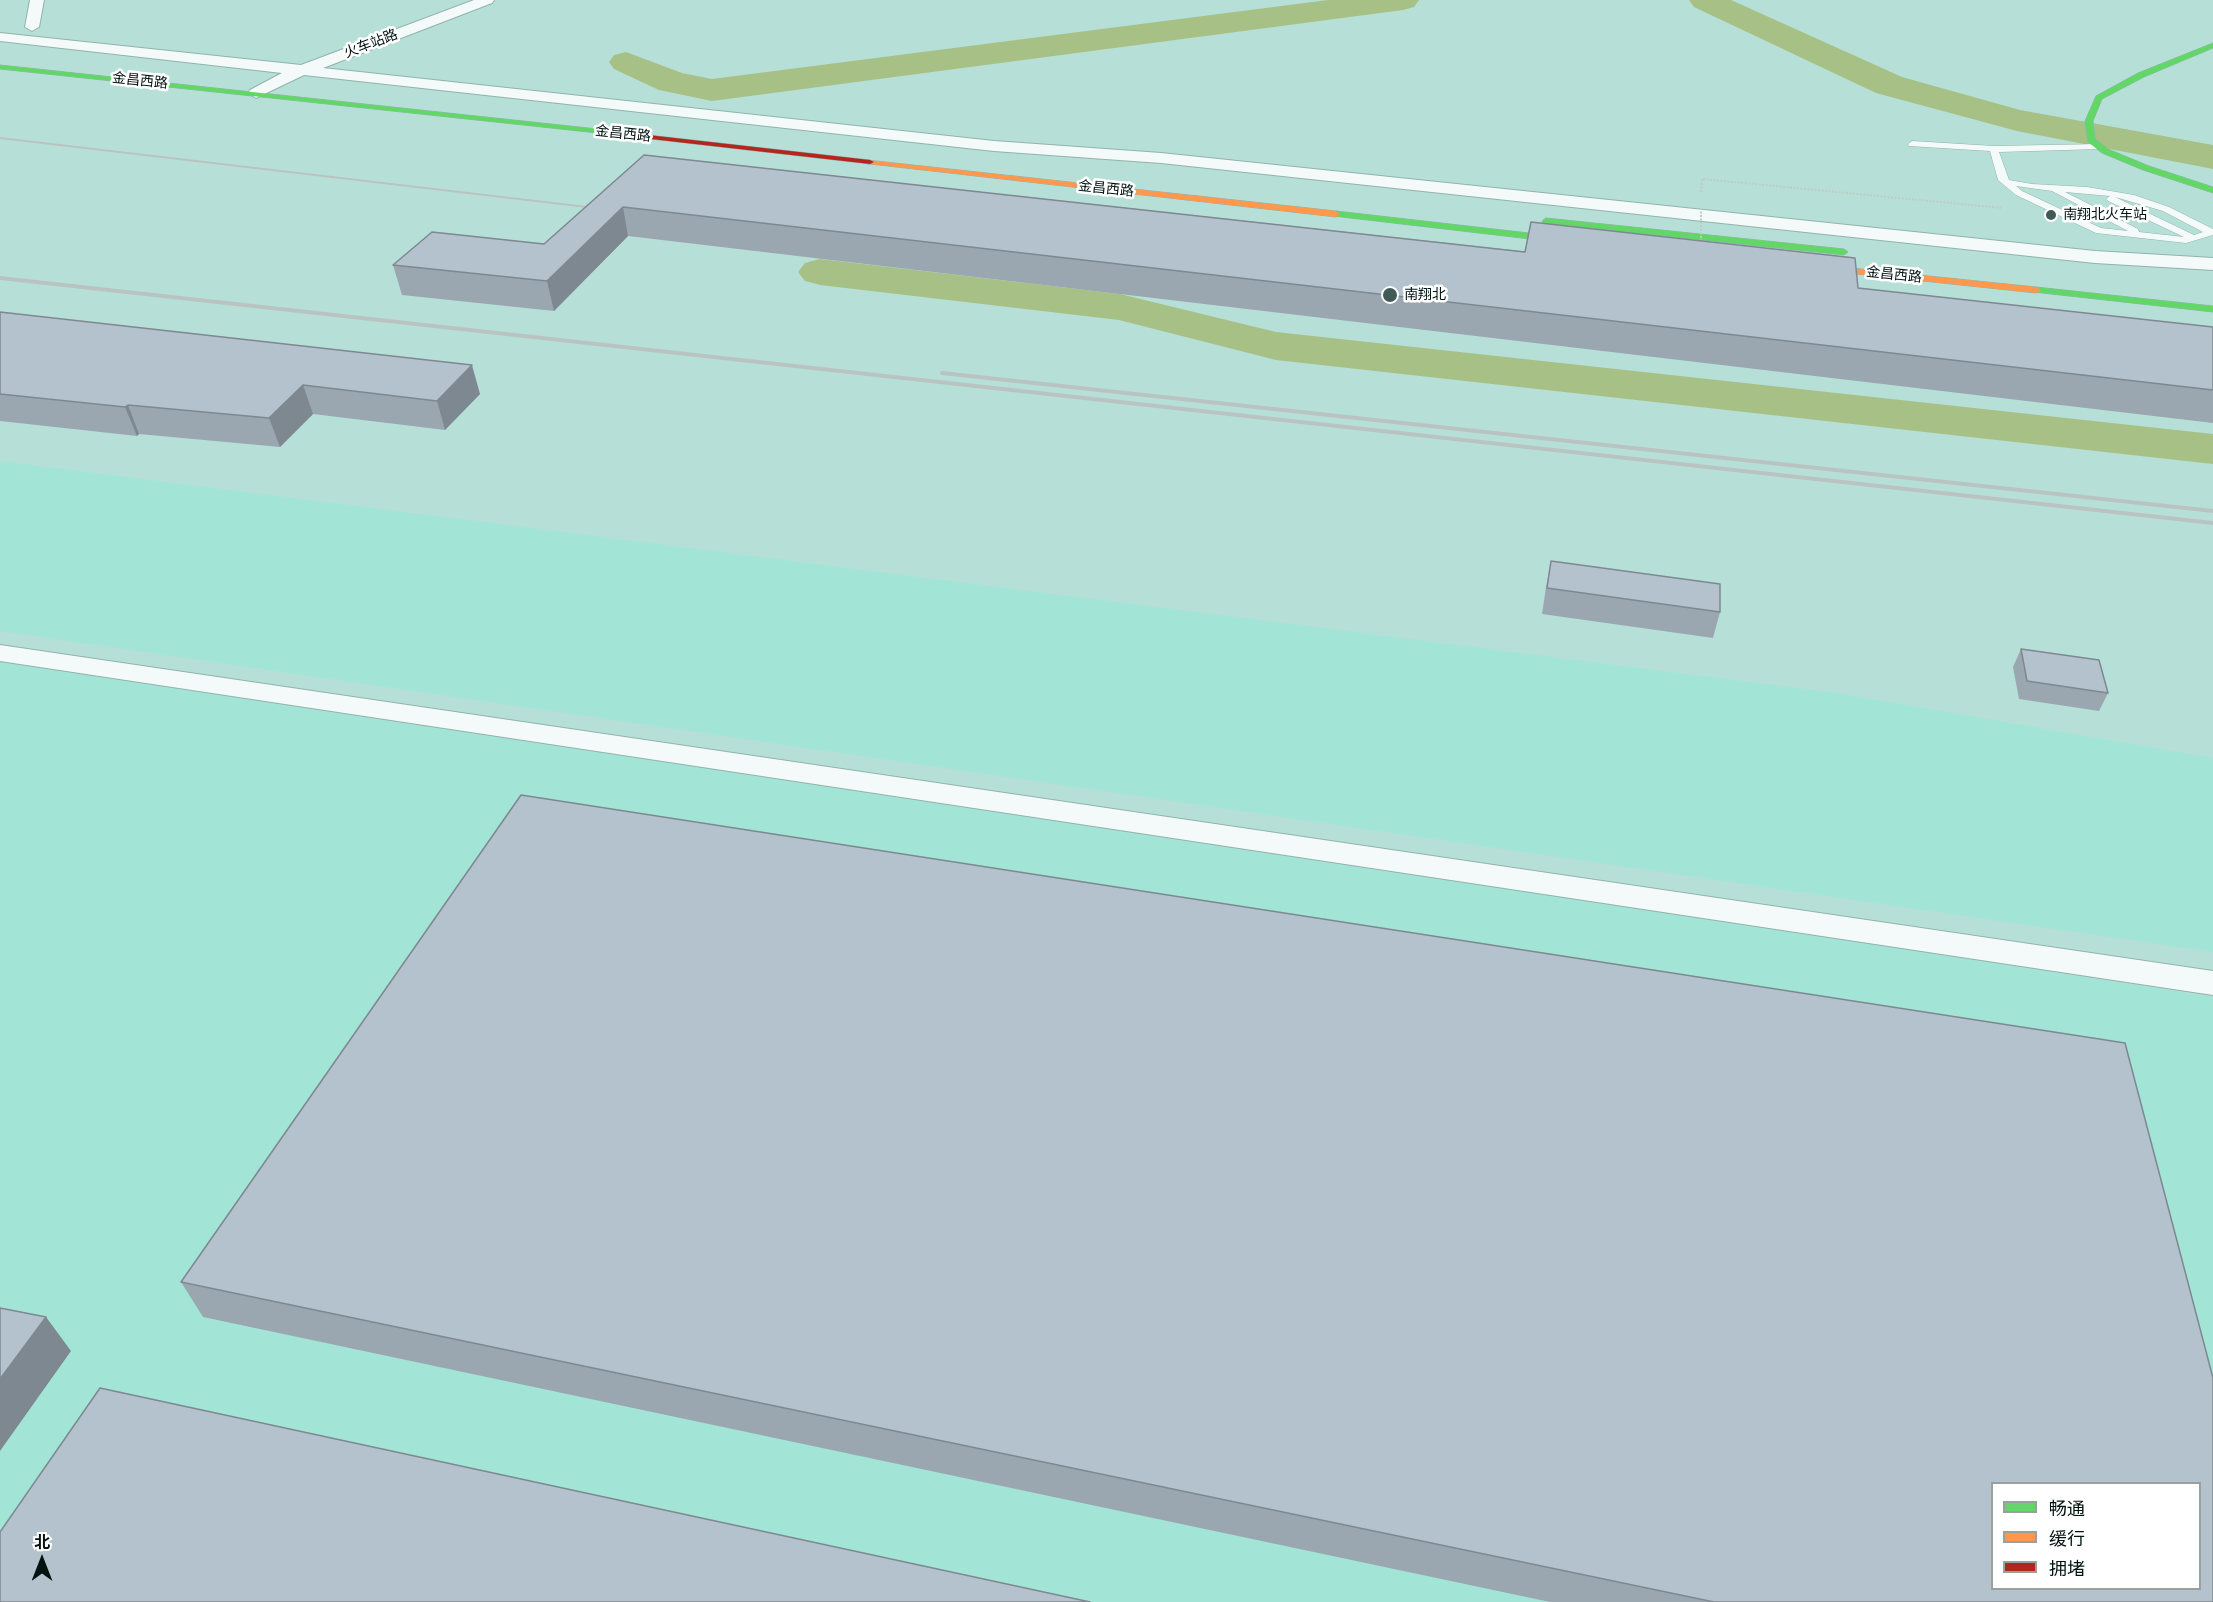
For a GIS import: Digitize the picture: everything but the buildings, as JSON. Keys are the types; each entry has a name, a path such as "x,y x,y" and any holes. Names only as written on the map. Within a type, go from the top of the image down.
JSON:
{"main road":[{"path":"2213,45 2141,75 2099,98 2089,121 2095,143 2146,168 2213,190"},
{"name":"金昌西路","path":"0,67 256,93 1592,244"},
{"name":"金昌西路","path":"171,70 993,160"},
{"name":"金昌西路","path":"1536,220 1856,253"},
{"name":"金昌西路","path":"1803,266 2213,309"}],"street":[{"path":"32,27 37,0"},
{"name":"火车站路","path":"256,93 277,80 487,0"},
{"path":"0,37 994,146 1161,158 2095,257 2213,264"},
{"path":"0,653 2213,983"}],"lane":[{"path":"1912,144 1994,149 2095,143"},
{"path":"1994,149 2004,180 2019,193 2098,231 2187,240 2212,232"},
{"path":"2004,180 2032,187 2131,197 2166,209 2212,232"},
{"path":"2052,188 2144,235"},
{"path":"2094,192 2193,237"}],"path":[{"path":"1702,179 2008,208"},
{"path":"1701,208 1701,250"}],"shaded area":[{"path":"0,461 1837,693 2213,758 2213,952 0,631"},
{"path":"0,655 367,708 2213,997 2213,1602 0,1602"}],"waterway":[{"path":"626,62 672,82 712,90 1403,0"},
{"path":"1705,0 1889,85 2017,120 2213,157"},
{"path":"820,272 1120,307 1276,346 2213,449"}],"railway":[{"path":"0,138 604,209"},
{"path":"0,278 2213,523"},
{"path":"942,373 2213,511"}],"traffic: fast":[{"path":"2213,45 2141,75 2099,98 2089,121 2091,140 2105,151 2146,168 2213,190"},
{"path":"0,67 607,132"},
{"path":"1336,214 1573,241"},
{"path":"1546,221 1844,252"},
{"path":"2036,290 2213,309"}],"traffic: slow":[{"path":"870,162 1336,214"},
{"path":"1812,267 2036,290"}],"traffic: jam":[{"path":"607,132 870,162"}],"place":[{"name":"南翔北火车站","path":"2051,215"},
{"name":"南翔北","path":"1390,295"}]}
